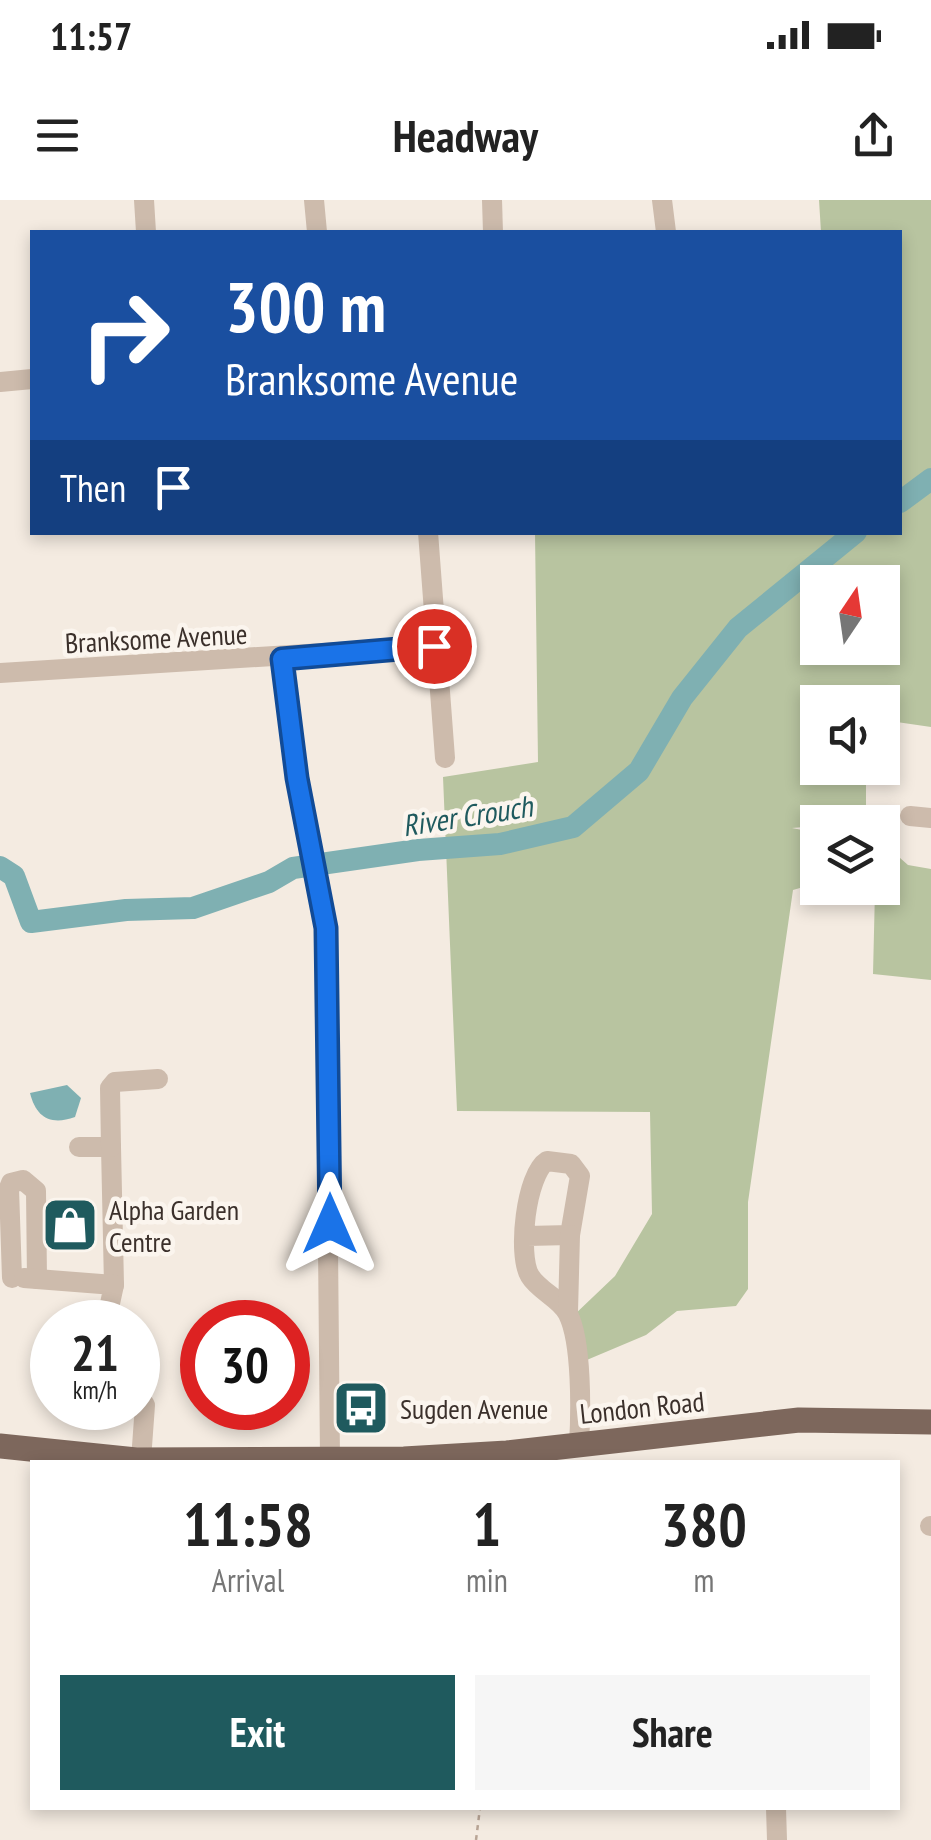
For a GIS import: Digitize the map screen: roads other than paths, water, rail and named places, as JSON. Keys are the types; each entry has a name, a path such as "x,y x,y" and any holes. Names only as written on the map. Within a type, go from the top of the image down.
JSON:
{"main road":[{"name":"London Road","path":"0,1446 141,1460 507,1458 579,1444 798,1420 931,1422"}],"street":[{"path":"144,200 146,230"},
{"path":"314,200 317,230"},
{"path":"492,200 494,230"},
{"path":"662,200 666,230"},
{"path":"0,382 30,380"},
{"path":"428,535 444,758"},
{"name":"Branksome Avenue","path":"0,673 282,659 434,646"},
{"path":"282,659 297,778 326,928 330,1459"},
{"path":"111,1300 114,1285 110,1088 115,1082 158,1080"},
{"path":"79,1147 111,1147"},
{"path":"568,1312 528,1273 526,1236 532,1175 547,1161 571,1164 580,1176 570,1236 568,1312 582,1411 579,1444"},
{"path":"36,1279 36,1191 24,1180 11,1183 8,1196 6,1277 114,1285"},
{"path":"526,1236 570,1236"},
{"path":"141,1460 143,1430"},
{"path":"776,1810 777,1840"}],"water":[{"path":"67,1085 81,1098 75,1117 51,1120 40,1114 30,1093"}],"waterway":[{"name":"River Crouch","path":"902,501 931,479"},
{"name":"River Crouch","path":"0,867 14,876 31,922 126,910 193,908 269,882 293,868 418,850 500,844 573,827 639,771 682,698 738,628 852,535"}],"place":[{"name":"Alpha Garden Centre","path":"70,1225"},
{"name":"Sugden Avenue","path":"361,1408"}]}
